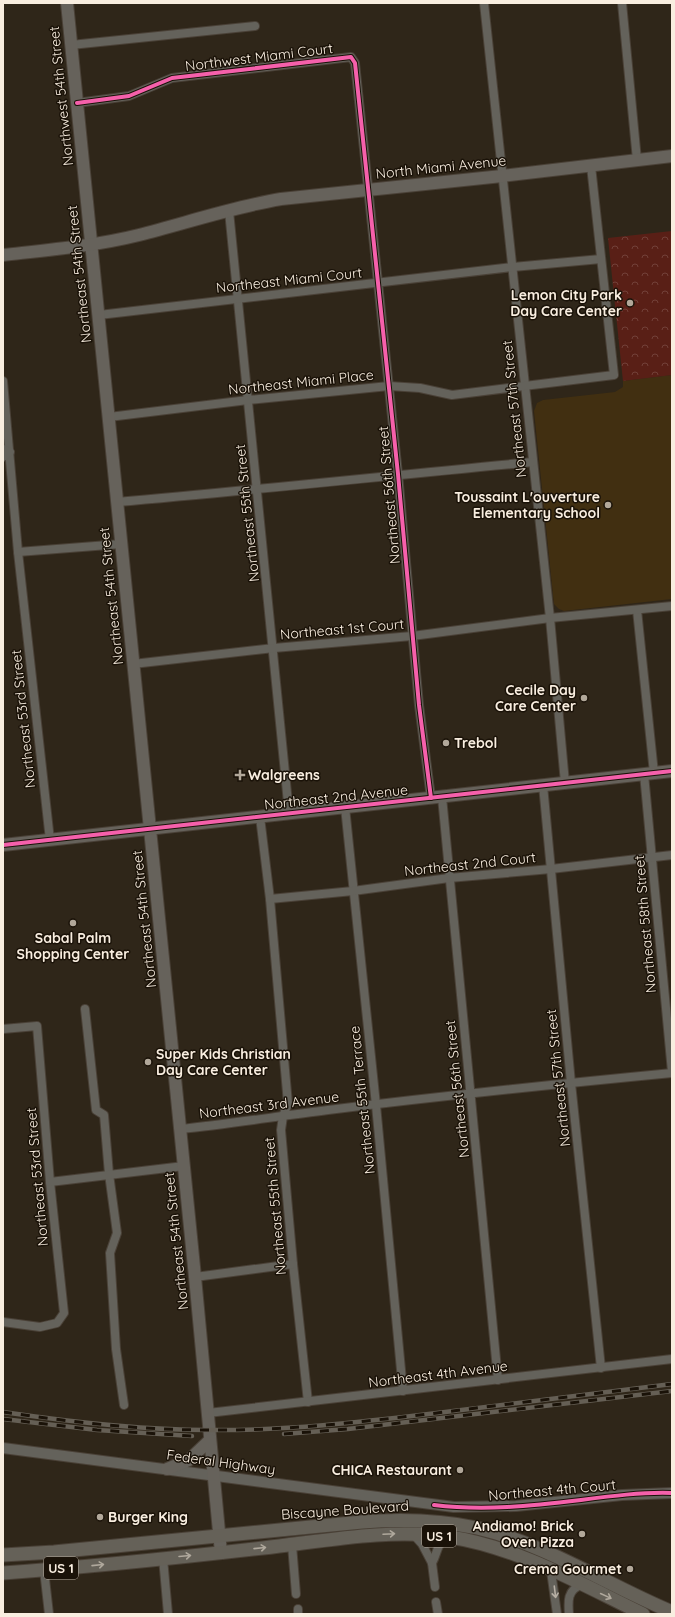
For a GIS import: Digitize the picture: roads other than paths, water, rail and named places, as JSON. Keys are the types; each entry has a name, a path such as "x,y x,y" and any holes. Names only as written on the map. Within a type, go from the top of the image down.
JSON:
{"main road":[{"name":"Northwest 54th Street","path":"67,3 86,186"},
{"name":"North Miami Avenue","path":"3,255 92,244 138,235 251,204 281,199 502,176 672,156"},
{"name":"Northeast 54th Street","path":"86,186 196,1277 221,1553"},
{"name":"Northeast 2nd Avenue","path":"3,845 672,771"},
{"path":"167,1469 189,1460 210,1440"},
{"name":"Biscayne Boulevard","path":"3,1555 54,1552 386,1520 411,1520 454,1524 478,1529 524,1543 672,1612"},
{"name":"Biscayne Boulevard","path":"3,1573 221,1553 359,1536 413,1534 448,1537 485,1544 551,1570 643,1614"}],"street":[{"name":"Northeast 57th Street","path":"484,3 550,618 565,783"},
{"path":"622,3 638,160"},
{"path":"71,45 255,26"},
{"name":"Northwest Miami Court","path":"77,103 129,96 172,78 351,57"},
{"name":"Northeast 56th Street","path":"351,57 355,63 398,474 412,636 449,878 498,1380"},
{"path":"591,166 601,259"},
{"name":"Northeast 55th Street","path":"229,211 274,648 289,814"},
{"name":"Northeast Miami Court","path":"99,315 238,298 378,284 513,267 601,259"},
{"name":"Northeast Miami Place","path":"109,417 248,400 389,386 420,388 452,395 614,375 601,259"},
{"name":"Northeast 53rd Street","path":"3,381 5,452 18,552 50,840"},
{"path":"117,502 257,490 398,474 533,462"},
{"path":"18,552 121,544"},
{"name":"Northeast 1st Court","path":"133,664 274,648 412,636 550,618 672,606"},
{"name":"Northeast 58th Street","path":"637,610 649,774 651,857 672,1072"},
{"name":"Northeast 57th Street","path":"544,785 571,1083 602,1368"},
{"name":"Northeast 55th Terrace","path":"345,807 376,1105 403,1391"},
{"name":"Northeast 55th Street","path":"260,817 270,899 288,1104 281,1130 293,1264 308,1402"},
{"name":"Northeast 2nd Court","path":"270,899 449,878 551,869 672,855"},
{"path":"85,1009 96,1110 104,1115 109,1174 117,1233 110,1253 116,1349 124,1405"},
{"name":"Northeast 53rd Street","path":"3,1029 37,1026 50,1182 64,1312 57,1323 40,1327 3,1322"},
{"name":"Northeast 3rd Avenue","path":"180,1129 376,1105 672,1072"},
{"path":"50,1182 184,1166"},
{"path":"196,1277 293,1264"},
{"name":"Northeast 4th Avenue","path":"208,1414 672,1359"},
{"name":"Federal Highway","path":"3,1448 434,1505"},
{"name":"Northeast 4th Court","path":"434,1505 468,1508 508,1507 618,1495 672,1493"},
{"path":"413,1534 422,1544 432,1563 435,1587"},
{"path":"432,1563 435,1558 438,1545 448,1537"},
{"path":"292,1545 296,1594"},
{"path":"163,1558 168,1614"},
{"path":"44,1570 48,1614"},
{"path":"551,1570 557,1614"},
{"path":"569,1614 568,1599 570,1593 575,1588 582,1585"},
{"path":"436,1602 438,1614"}],"railway":[{"path":"3,1412 80,1422 156,1429 266,1429 380,1420 672,1384"},
{"path":"284,1434 348,1429 672,1391"},
{"path":"3,1419 97,1430 192,1436"}],"place":[{"name":"Lemon City Park Day Care Center","path":"630,303"},
{"name":"Toussaint L'ouverture Elementary School","path":"608,505"},
{"name":"Cecile Day Care Center","path":"584,698"},
{"name":"Trebol","path":"446,743"},
{"name":"Walgreens","path":"240,775"},
{"name":"Sabal Palm Shopping Center","path":"73,923"},
{"name":"Super Kids Christian Day Care Center","path":"148,1062"},
{"name":"CHICA Restaurant","path":"460,1470"},
{"name":"Burger King","path":"100,1517"},
{"name":"Andiamo! Brick Oven Pizza","path":"582,1534"},
{"name":"Crema Gourmet","path":"630,1569"}]}
